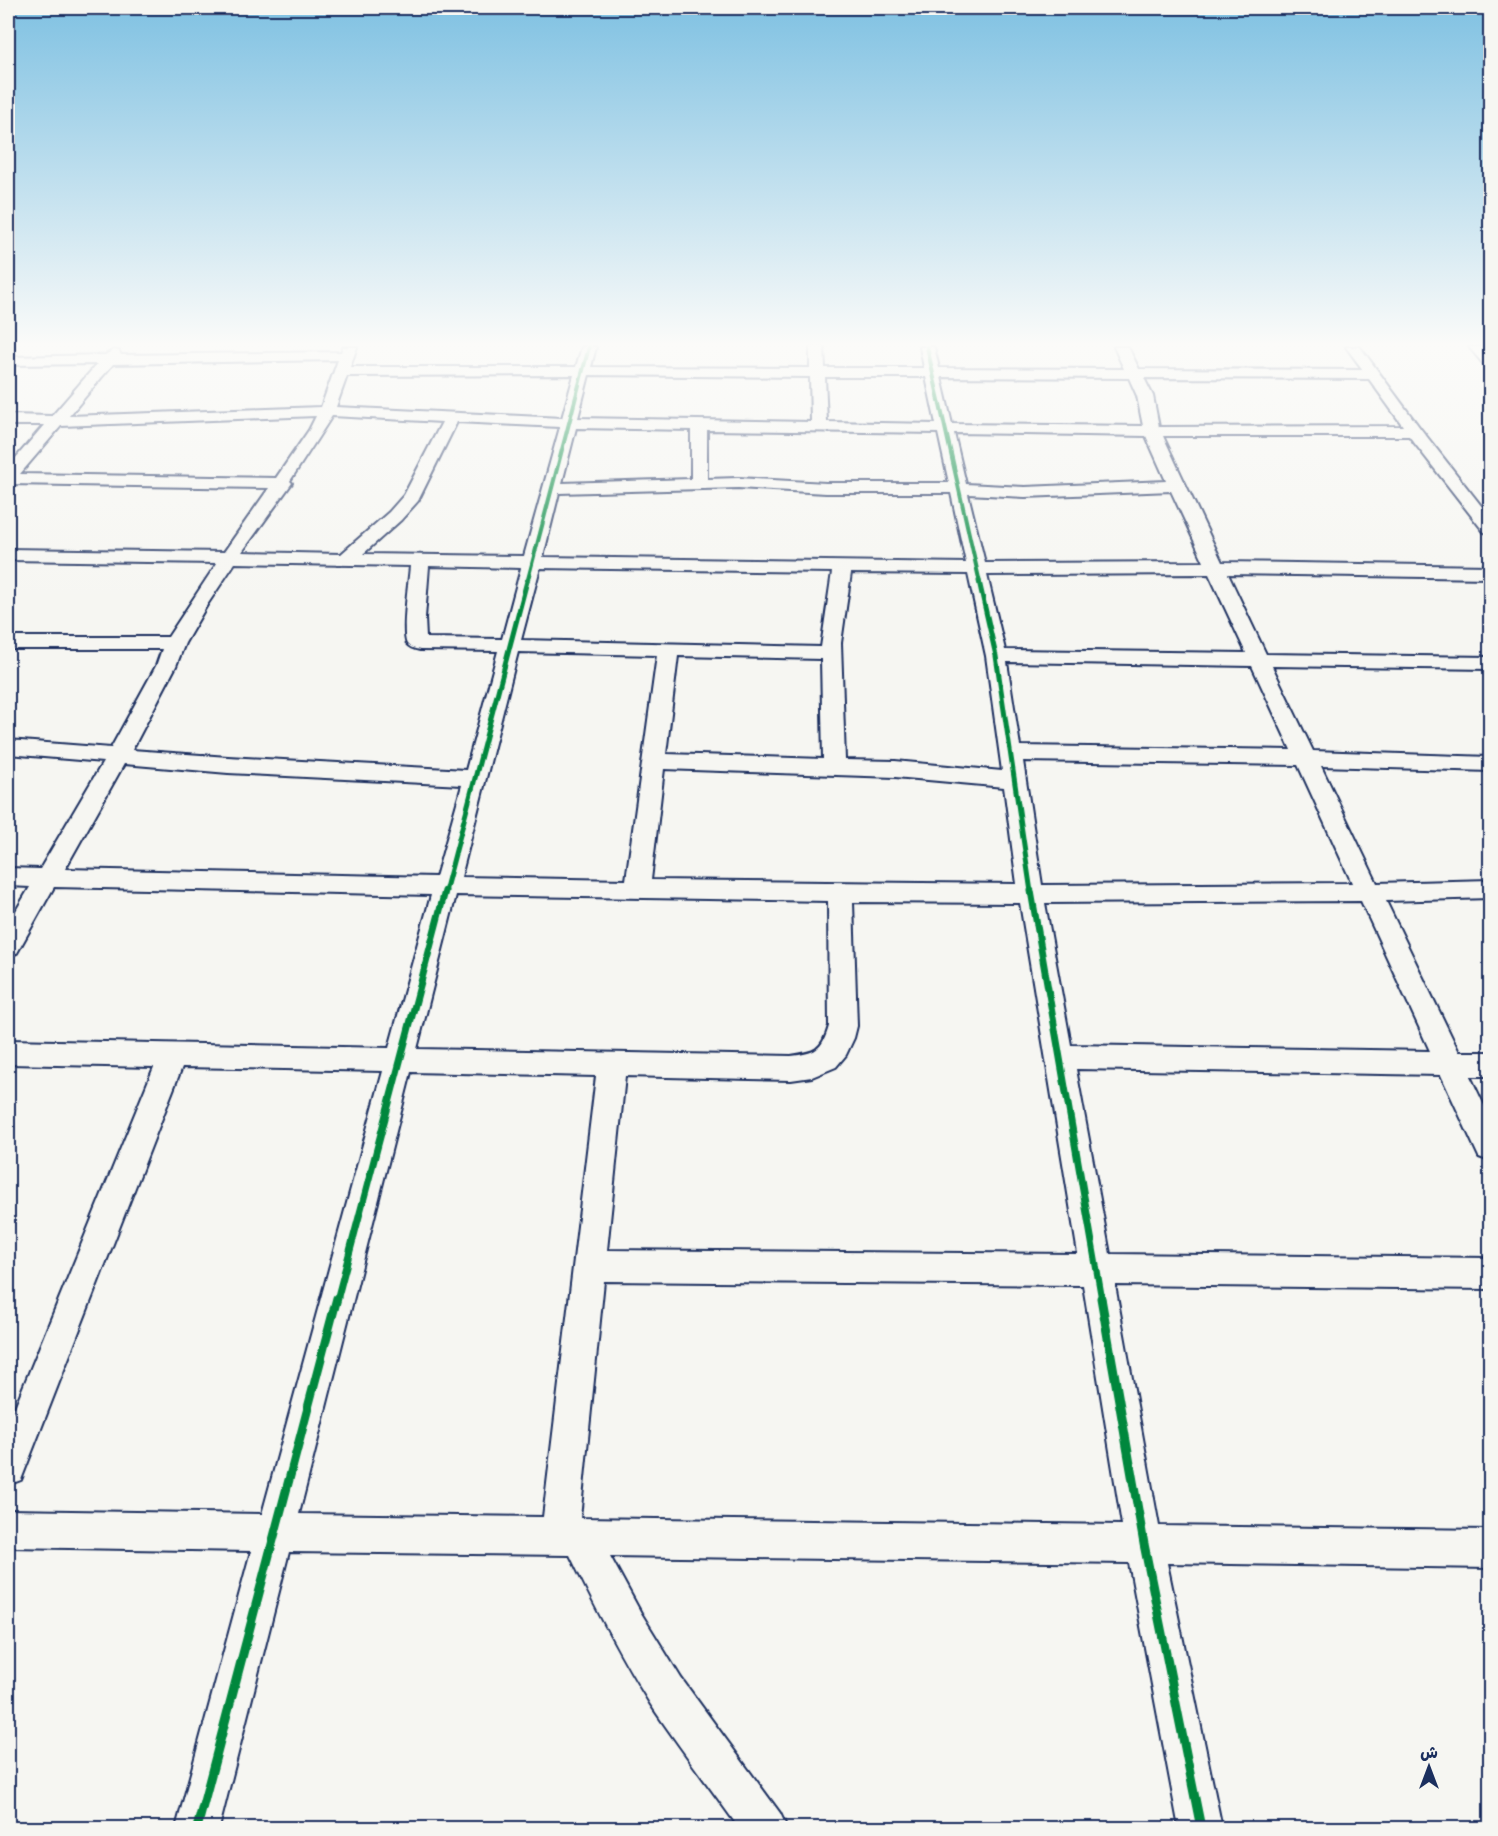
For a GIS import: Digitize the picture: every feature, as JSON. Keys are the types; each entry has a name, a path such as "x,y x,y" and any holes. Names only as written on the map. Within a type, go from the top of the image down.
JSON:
{"street":[{"path":"8,478 47,433"},
{"path":"8,946 118,755 166,666 175,643 231,556 283,483 314,433"},
{"path":"347,558 395,516 412,497 444,433"},
{"path":"197,1828 567,433"},
{"path":"699,433 699,484"},
{"path":"946,433 996,656 1031,894 1144,1544 1201,1828"},
{"path":"1153,433 1491,1148"},
{"path":"1248,433 1285,433"},
{"path":"1415,433 1491,528"},
{"path":"8,478 283,483"},
{"path":"552,488 738,483 854,489 959,488 1051,492 1177,486"},
{"path":"8,554 533,561 842,568 1216,568 1491,572"},
{"path":"420,560 415,618 417,643 486,643 510,646 668,651 831,653"},
{"path":"834,766 831,653 836,600 842,568"},
{"path":"8,643 175,643"},
{"path":"637,889 668,651"},
{"path":"996,656 1491,663"},
{"path":"8,747 228,765 476,778"},
{"path":"1010,753 1491,764"},
{"path":"654,761 934,771 1014,780"},
{"path":"8,877 1031,894 1370,893 1491,889"},
{"path":"8,1052 791,1068 814,1065 830,1056 838,1046 843,1026 840,892"},
{"path":"8,1467 173,1055"},
{"path":"1060,1057 1491,1064"},
{"path":"612,1064 589,1265 570,1537 608,1593 680,1712 765,1828"},
{"path":"589,1265 1491,1273"},
{"path":"8,1529 1491,1549"}],"cycle path":[{"path":"197,1828 566,433"},
{"path":"946,433 996,656 1031,894 1144,1544 1201,1828"}]}
